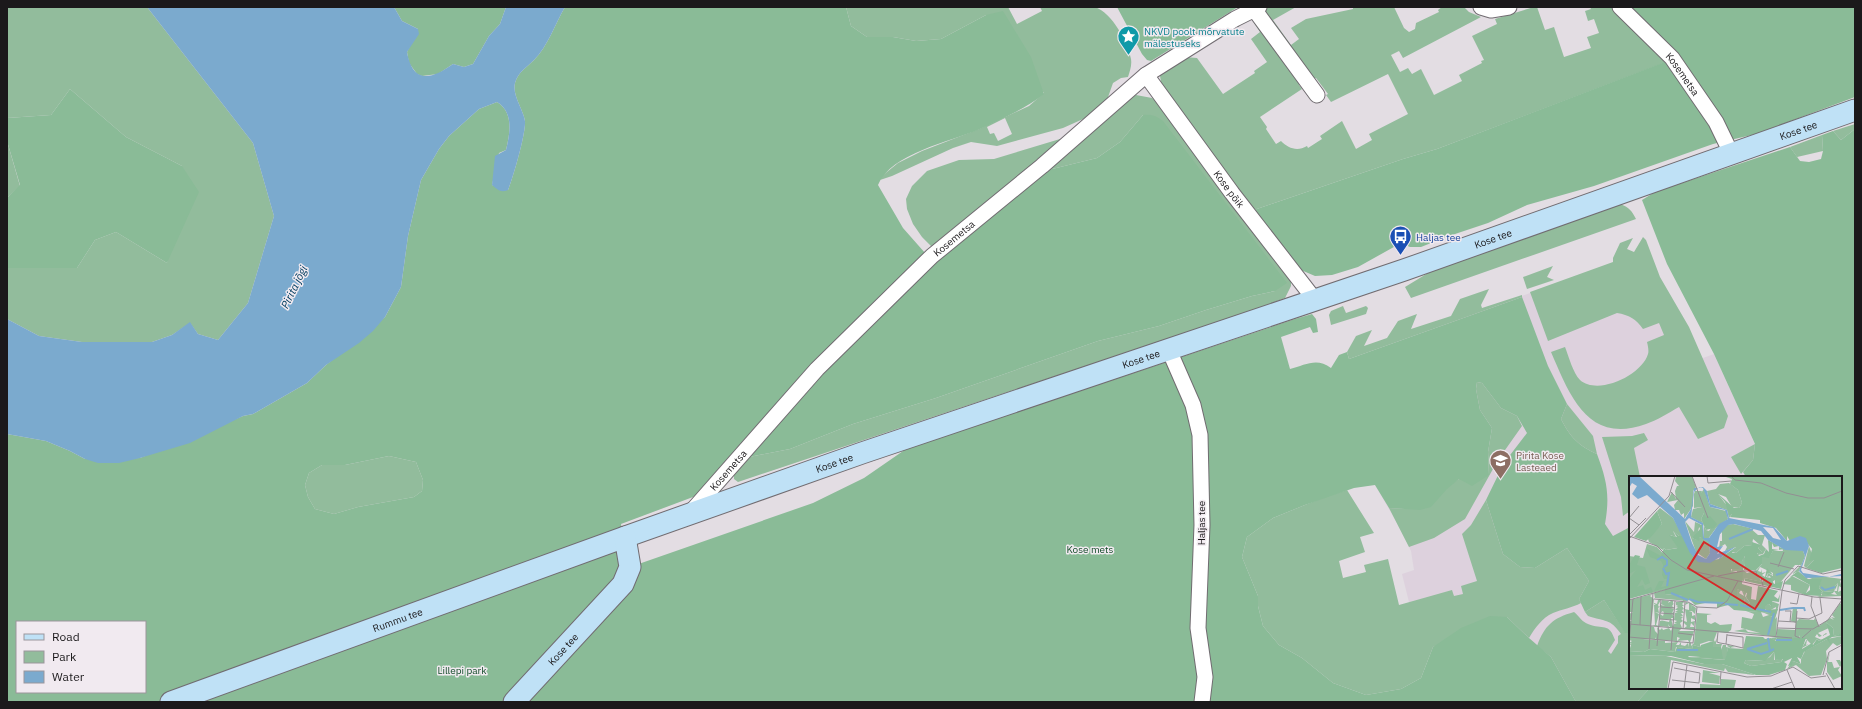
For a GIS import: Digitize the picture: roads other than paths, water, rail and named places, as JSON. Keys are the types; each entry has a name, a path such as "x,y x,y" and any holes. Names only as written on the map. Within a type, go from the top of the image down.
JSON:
{"main road":[{"name":"Kose tee","path":"514,702 623,584 630,567 625,537 862,453 1315,300 1855,110"},
{"name":"Rummu tee","path":"171,702 625,537"}],"street":[{"path":"1481,7 1491,10 1509,7"},
{"name":"Kosemetsa","path":"1620,7 1672,58 1716,122 1731,153"},
{"path":"1256,8 1317,95"},
{"name":"Kosemetsa","path":"689,514 817,369 932,256 1042,166 1146,75 1256,8"},
{"name":"Kose põik","path":"1146,75 1232,193 1315,300"},
{"name":"Haljas tee","path":"1169,350 1193,404 1200,435 1202,525 1198,628 1204,677 1202,702"}],"water":[{"name":"Pirita jõgi","path":"147,7 394,7 402,21 418,29 419,34 407,52 414,70 424,76 438,73 453,64 464,67 473,64 489,36 500,24 506,7 565,7 551,35 539,54 516,79 514,88 524,116 525,127 519,156 508,190 503,191 492,185 495,156 506,150 509,137 509,124 506,111 497,102 479,109 449,136 439,149 421,180 408,236 401,287 385,317 373,331 359,343 326,365 307,383 253,414 243,416 190,443 119,463 98,463 85,459 46,441 7,434 7,319 39,336 82,342 152,342 172,335 190,322 198,334 218,340 248,303 274,216 253,143"}],"place":[{"name":"NKVD poolt mõrvatute mälestuseks","path":"1128,56"},
{"name":"Haljas tee","path":"1401,256"},
{"name":"Pirita Kose Lasteaed","path":"1501,480"}],"park label":[{"name":"Kose mets","path":"1090,549"},
{"name":"Lillepi park","path":"462,670"}]}
